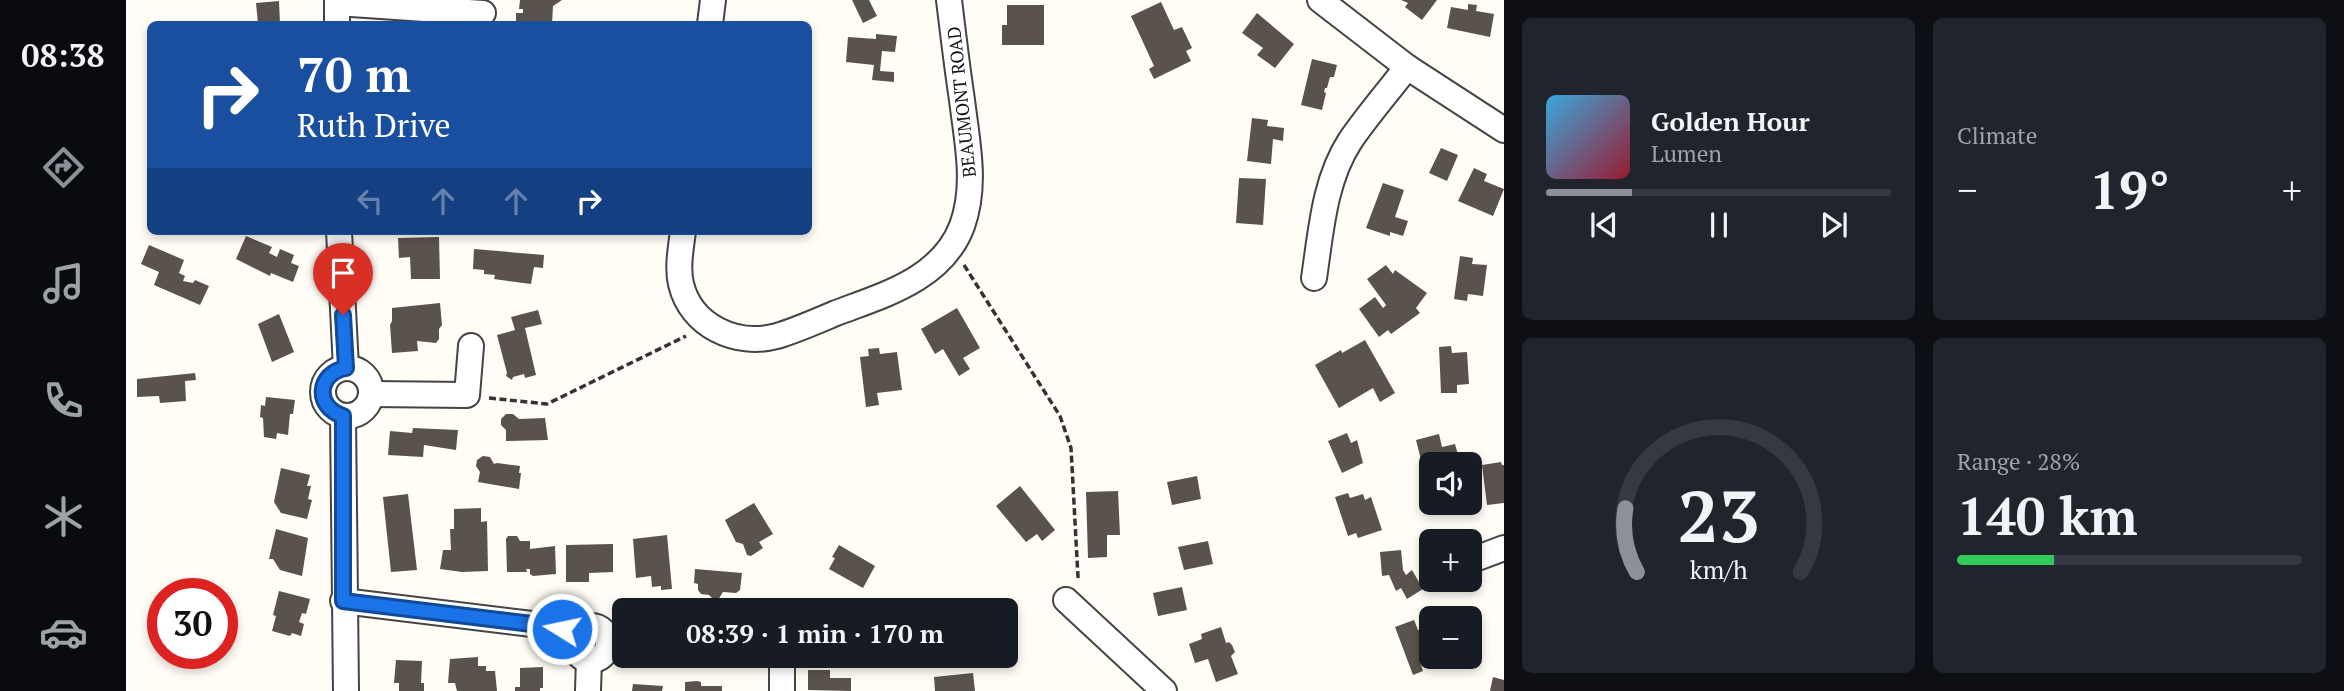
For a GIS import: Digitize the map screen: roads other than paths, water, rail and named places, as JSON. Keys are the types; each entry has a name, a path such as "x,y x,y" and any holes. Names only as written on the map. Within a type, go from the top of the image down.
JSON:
{"street":[{"path":"710,21 713,0"},
{"name":"BEAUMONT ROAD","path":"683,235 679,269 681,284 695,314 708,325 726,334 745,338 776,336 914,281 934,266 951,248 962,226 971,183 949,0"},
{"path":"1320,0 1407,67 1504,130"},
{"path":"337,9 483,12"},
{"path":"1314,278 1325,207 1338,166 1349,143 1407,67"},
{"path":"339,235 346,368"},
{"path":"371,394 467,395 471,346"},
{"path":"346,368 354,369 367,378 371,394 365,408 359,413 343,416 329,408 323,394 323,386 332,373 346,368"},
{"path":"343,416 346,691"},
{"path":"1482,556 1504,548"},
{"path":"1066,600 1164,691"},
{"path":"343,601 540,625 576,635"},
{"path":"612,634 592,626 583,628 576,635 576,651 589,659 598,657 612,642"},
{"path":"588,691 589,659"},
{"path":"782,668 782,691"}]}
